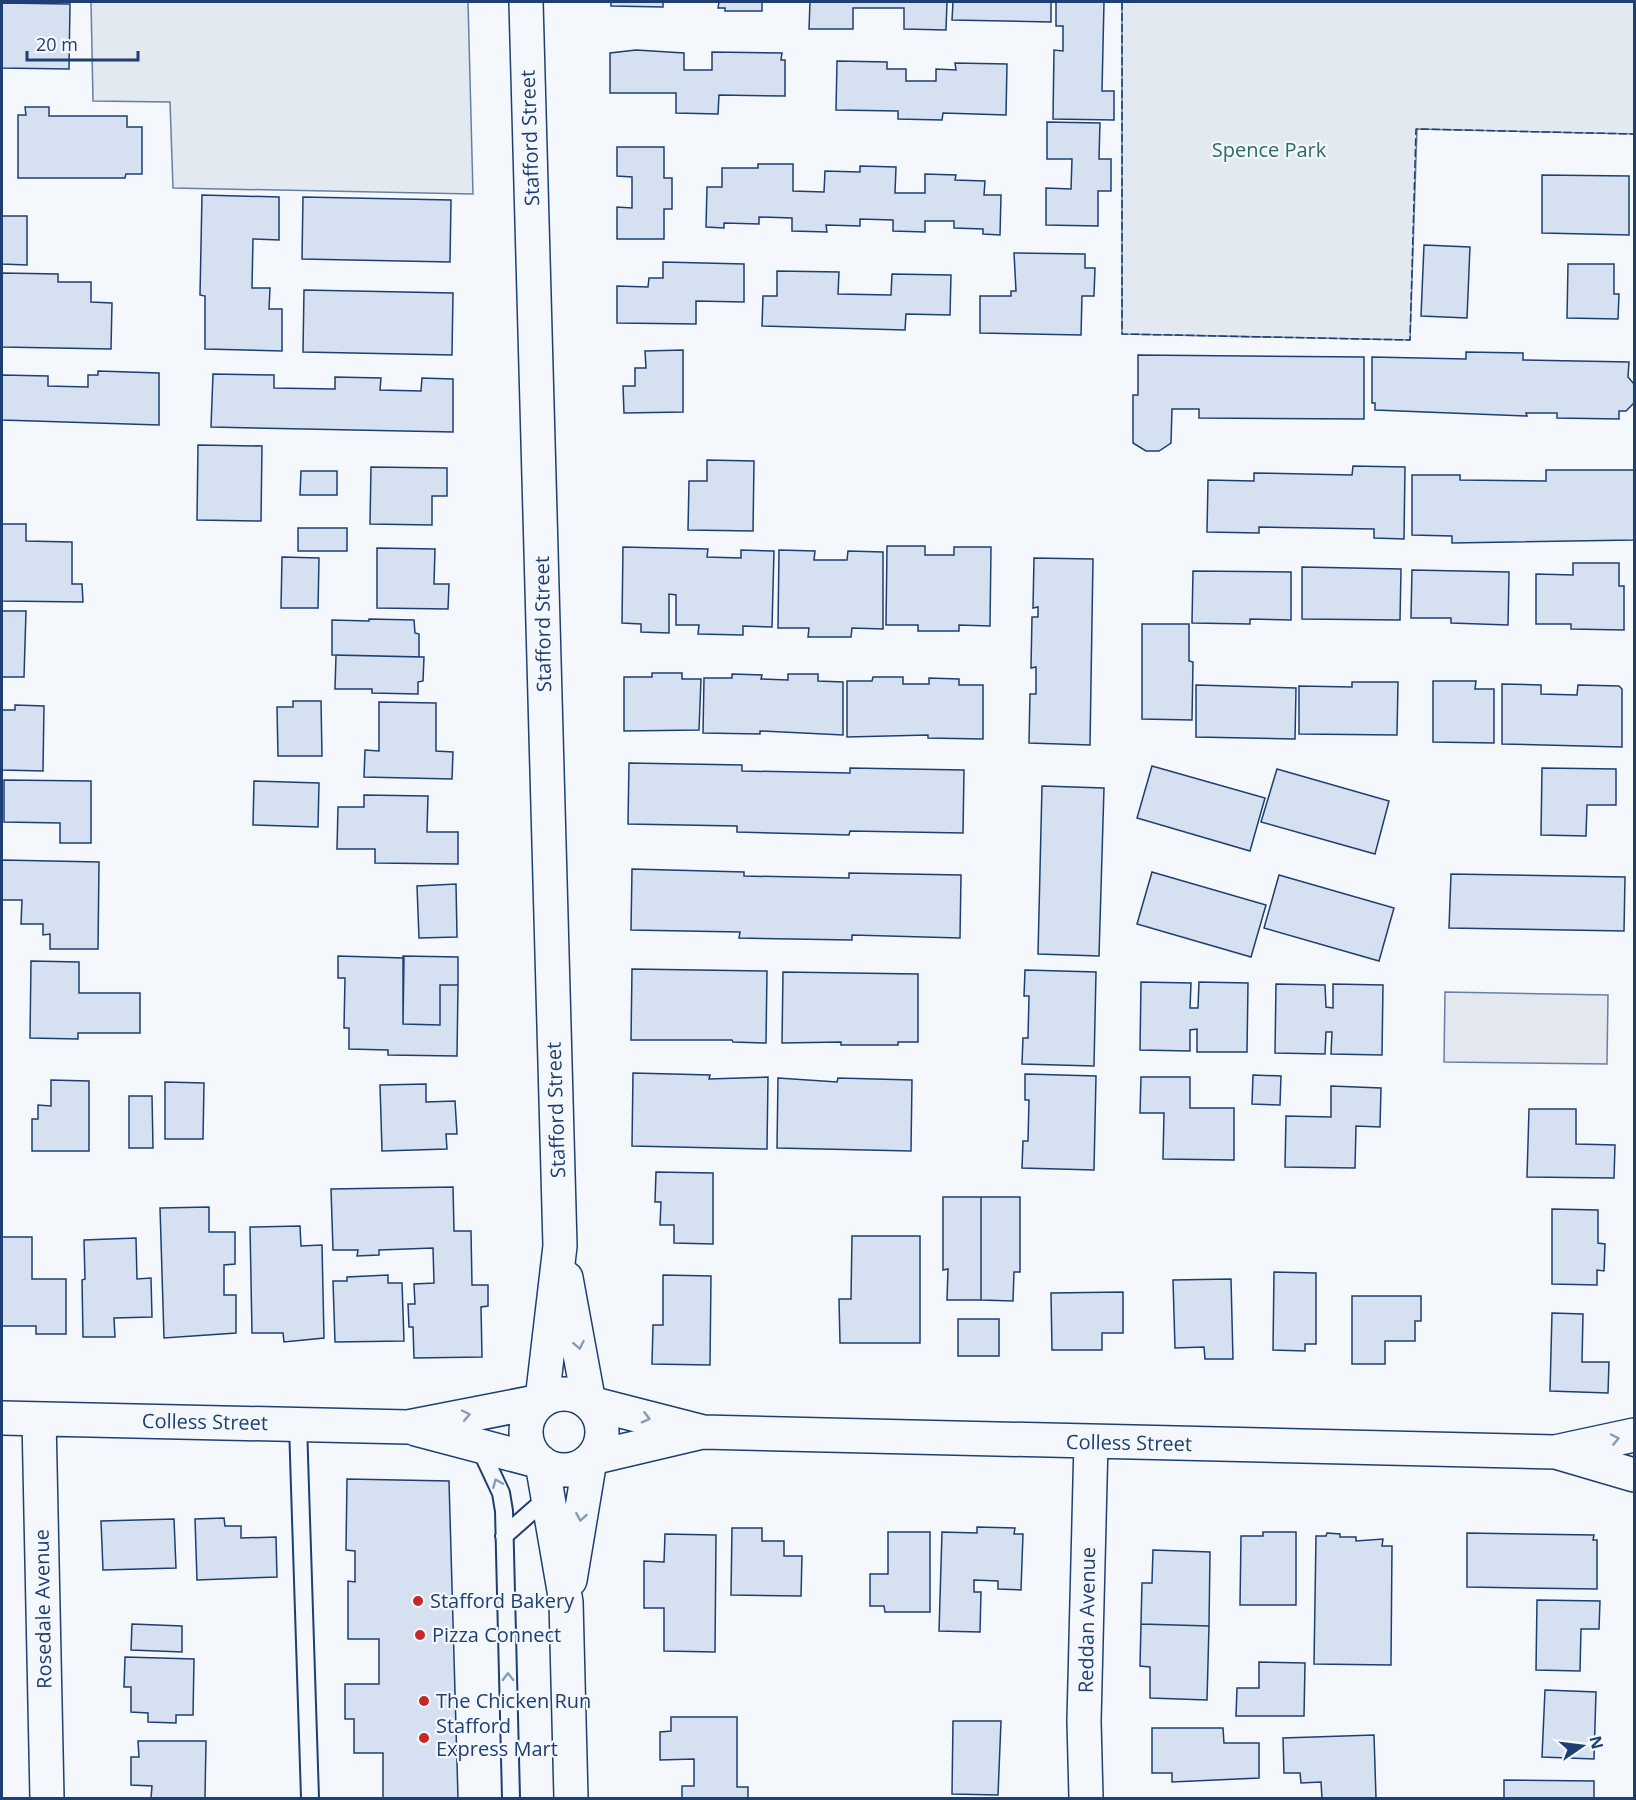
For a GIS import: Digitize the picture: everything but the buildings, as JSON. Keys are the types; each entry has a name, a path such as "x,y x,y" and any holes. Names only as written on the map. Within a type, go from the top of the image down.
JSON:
{"street":[{"name":"Stafford Street","path":"526,2 560,1246 542,1401"},
{"name":"Stafford Street","path":"560,1246 589,1403"},
{"path":"561,1393 580,1397 598,1413 602,1431 599,1448 582,1466 561,1470 541,1462 532,1454 526,1431 528,1420 542,1401 561,1393"},
{"name":"Colless Street","path":"2,1418 408,1427 542,1401"},
{"name":"Colless Street","path":"589,1403 703,1432 1555,1452 1635,1435"},
{"name":"Rosedale Avenue","path":"39,1419 47,1798"},
{"name":"Colless Street","path":"408,1427 541,1462"},
{"name":"Colless Street","path":"591,1459 703,1432"},
{"name":"Reddan Avenue","path":"1086,1798 1084,1721 1091,1442"},
{"name":"Colless Street","path":"1555,1452 1635,1475"},
{"path":"566,1602 591,1459"},
{"path":"541,1462 566,1602 571,1798"}],"lane":[{"path":"298,1425 310,1798"},
{"path":"479,1446 501,1493 511,1798"},
{"path":"504,1536 547,1498"}],"green space":[{"path":"91,2 468,2 473,194 173,188 170,102 93,101"},
{"name":"Spence Park","path":"1122,2 1634,2 1634,134 1417,129 1410,340 1122,334"}],"shaded area":[{"path":"1445,992 1608,995 1607,1064 1444,1062"}],"fence":[{"path":"1122,2 1122,334 1410,340 1416,129 1634,134"}],"place":[{"name":"Stafford Bakery","path":"418,1601"},
{"name":"Pizza Connect","path":"420,1635"},
{"name":"The Chicken Run","path":"424,1701"},
{"name":"Stafford Express Mart","path":"424,1738"}]}
